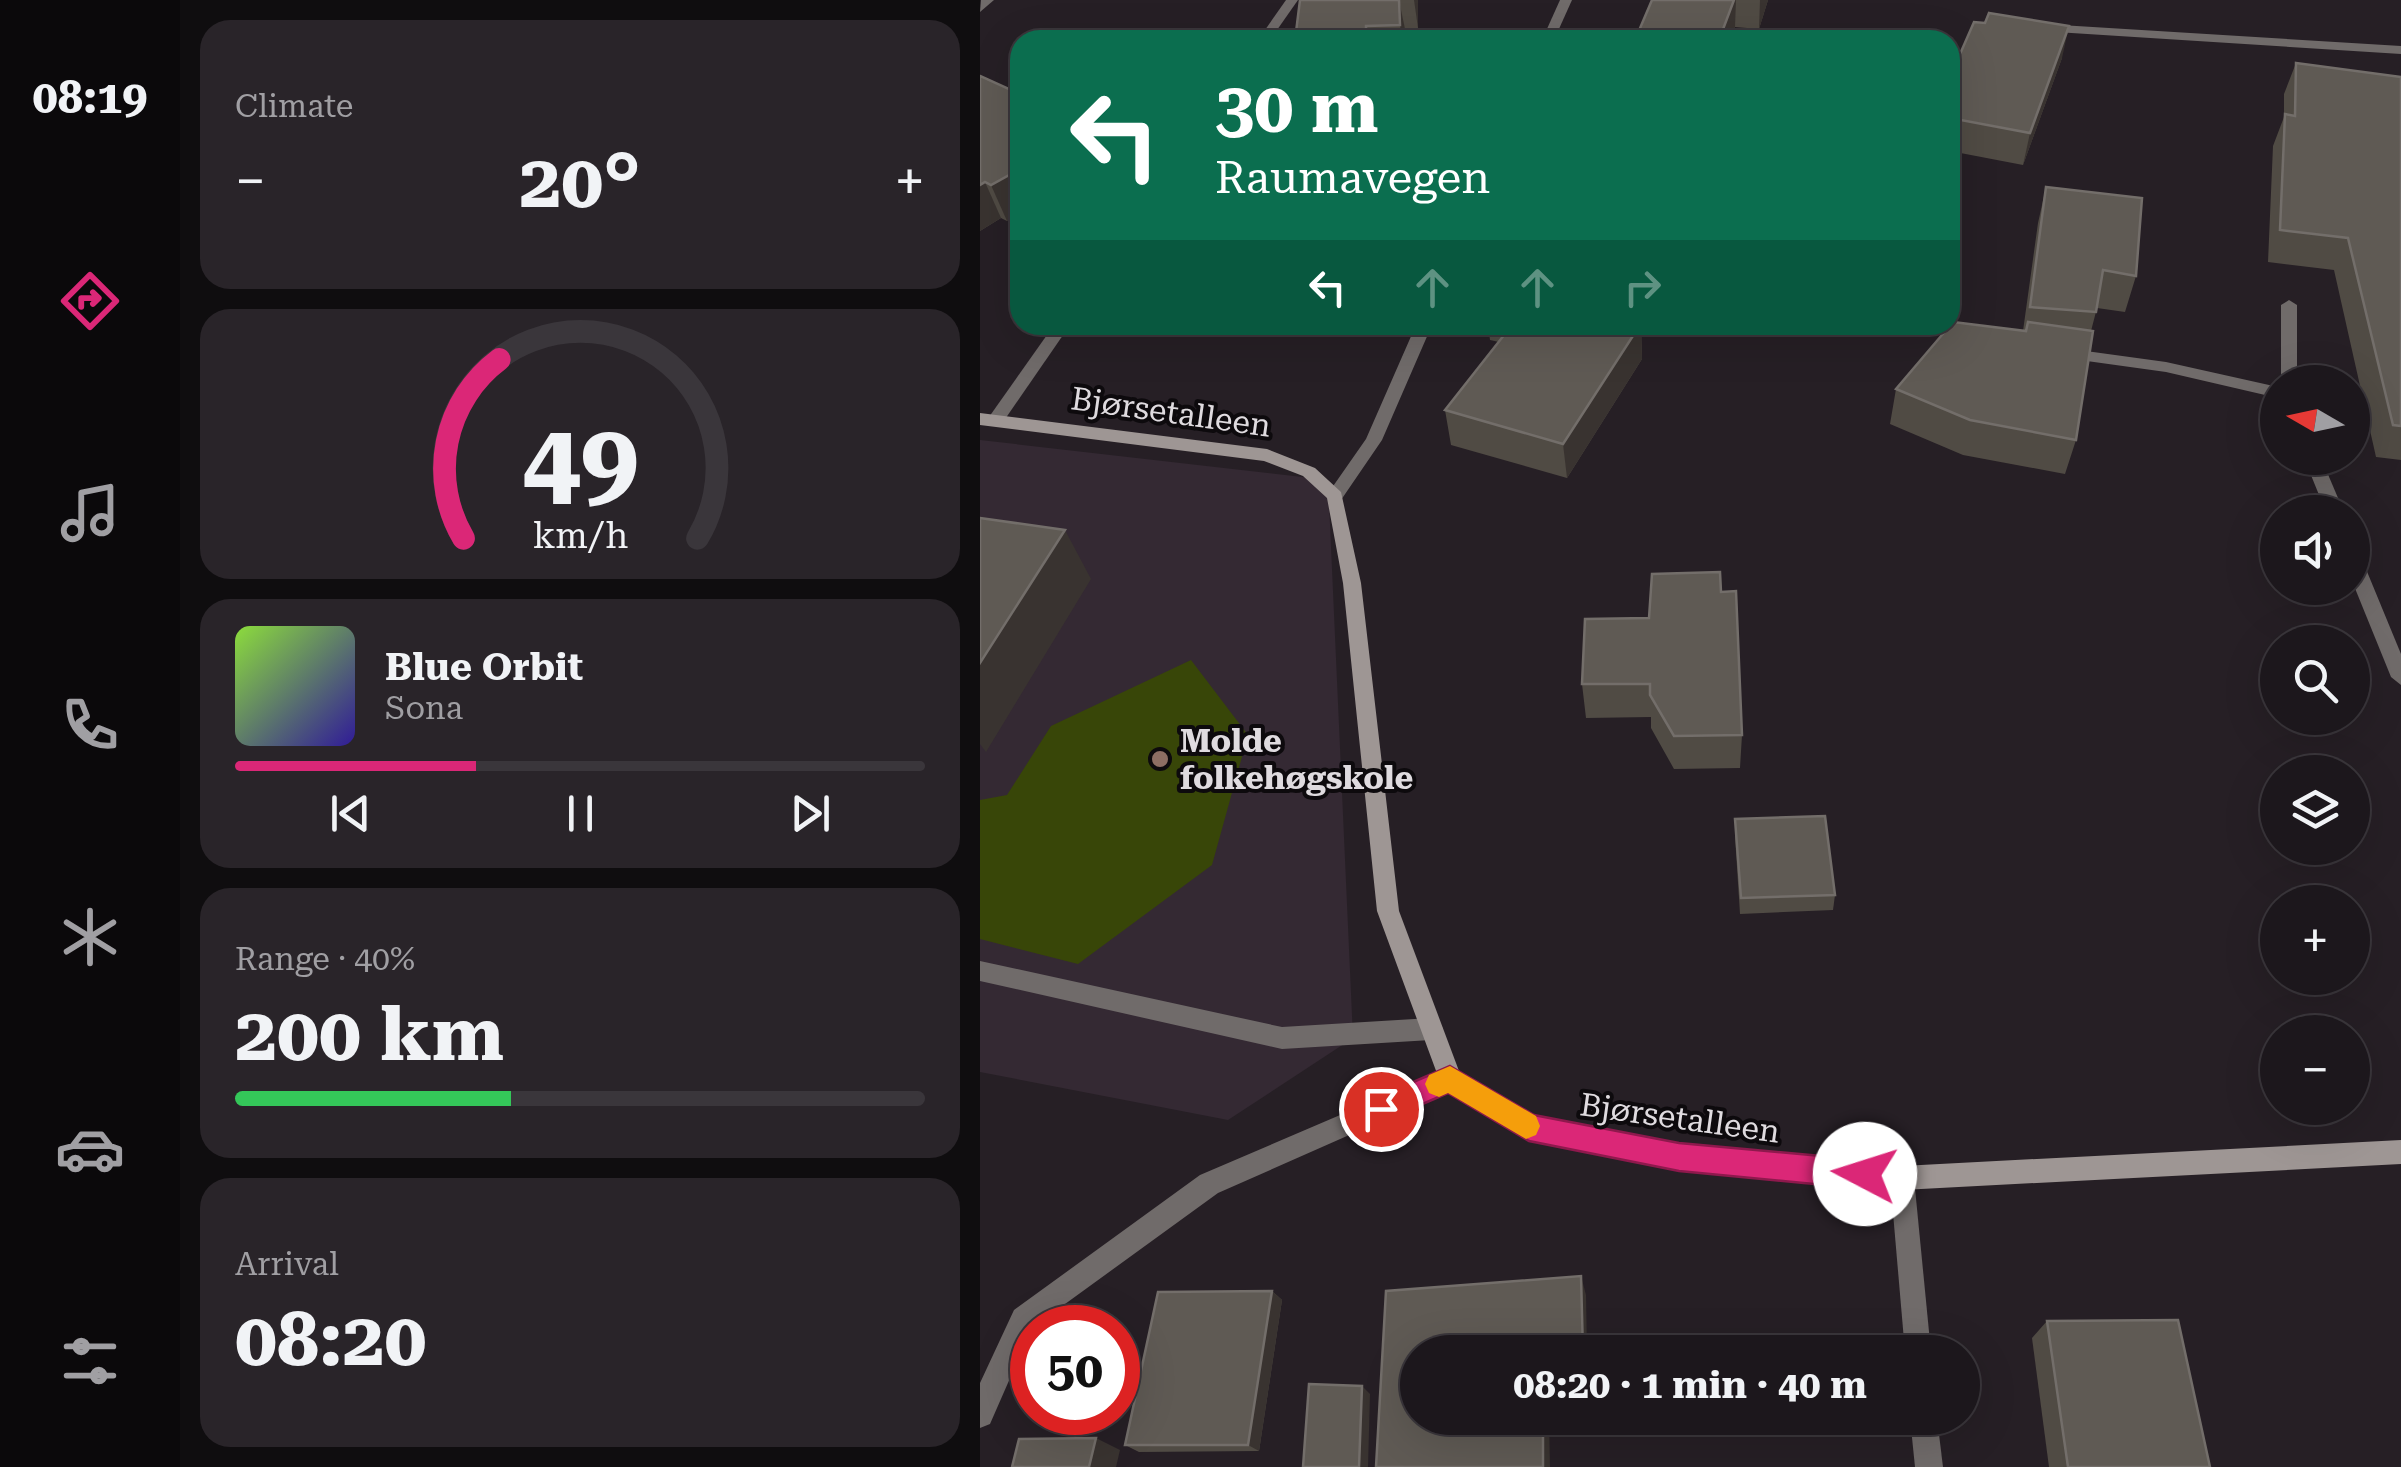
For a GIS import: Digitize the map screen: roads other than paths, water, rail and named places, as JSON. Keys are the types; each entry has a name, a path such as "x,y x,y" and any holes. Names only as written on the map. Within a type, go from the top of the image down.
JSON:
{"main road":[{"name":"Bjørsetalleen","path":"987,420 1268,455 1309,472 1335,496"},
{"path":"1335,496 1352,583 1388,911 1450,1079"},
{"name":"Bjørsetalleen","path":"1450,1079 1529,1128 1679,1157 1902,1178 2401,1152"}],"street":[{"path":"980,8 988,0"},
{"path":"1271,30 1292,0"},
{"path":"1552,30 1566,0"},
{"path":"2038,28 2401,50"},
{"path":"2289,305 2289,365"},
{"path":"987,420 1054,335"},
{"path":"1335,496 1374,440 1420,335"},
{"path":"2046,352 2166,367 2260,389"},
{"path":"2370,600 2401,677"},
{"path":"980,971 1282,1038 1431,1028"},
{"path":"980,1414 1023,1318 1194,1196 1450,1079"},
{"path":"1902,1178 1916,1335"},
{"path":"1925,1435 1928,1467"}],"place":[{"name":"Molde folkehøgskole","path":"1160,759"}]}
